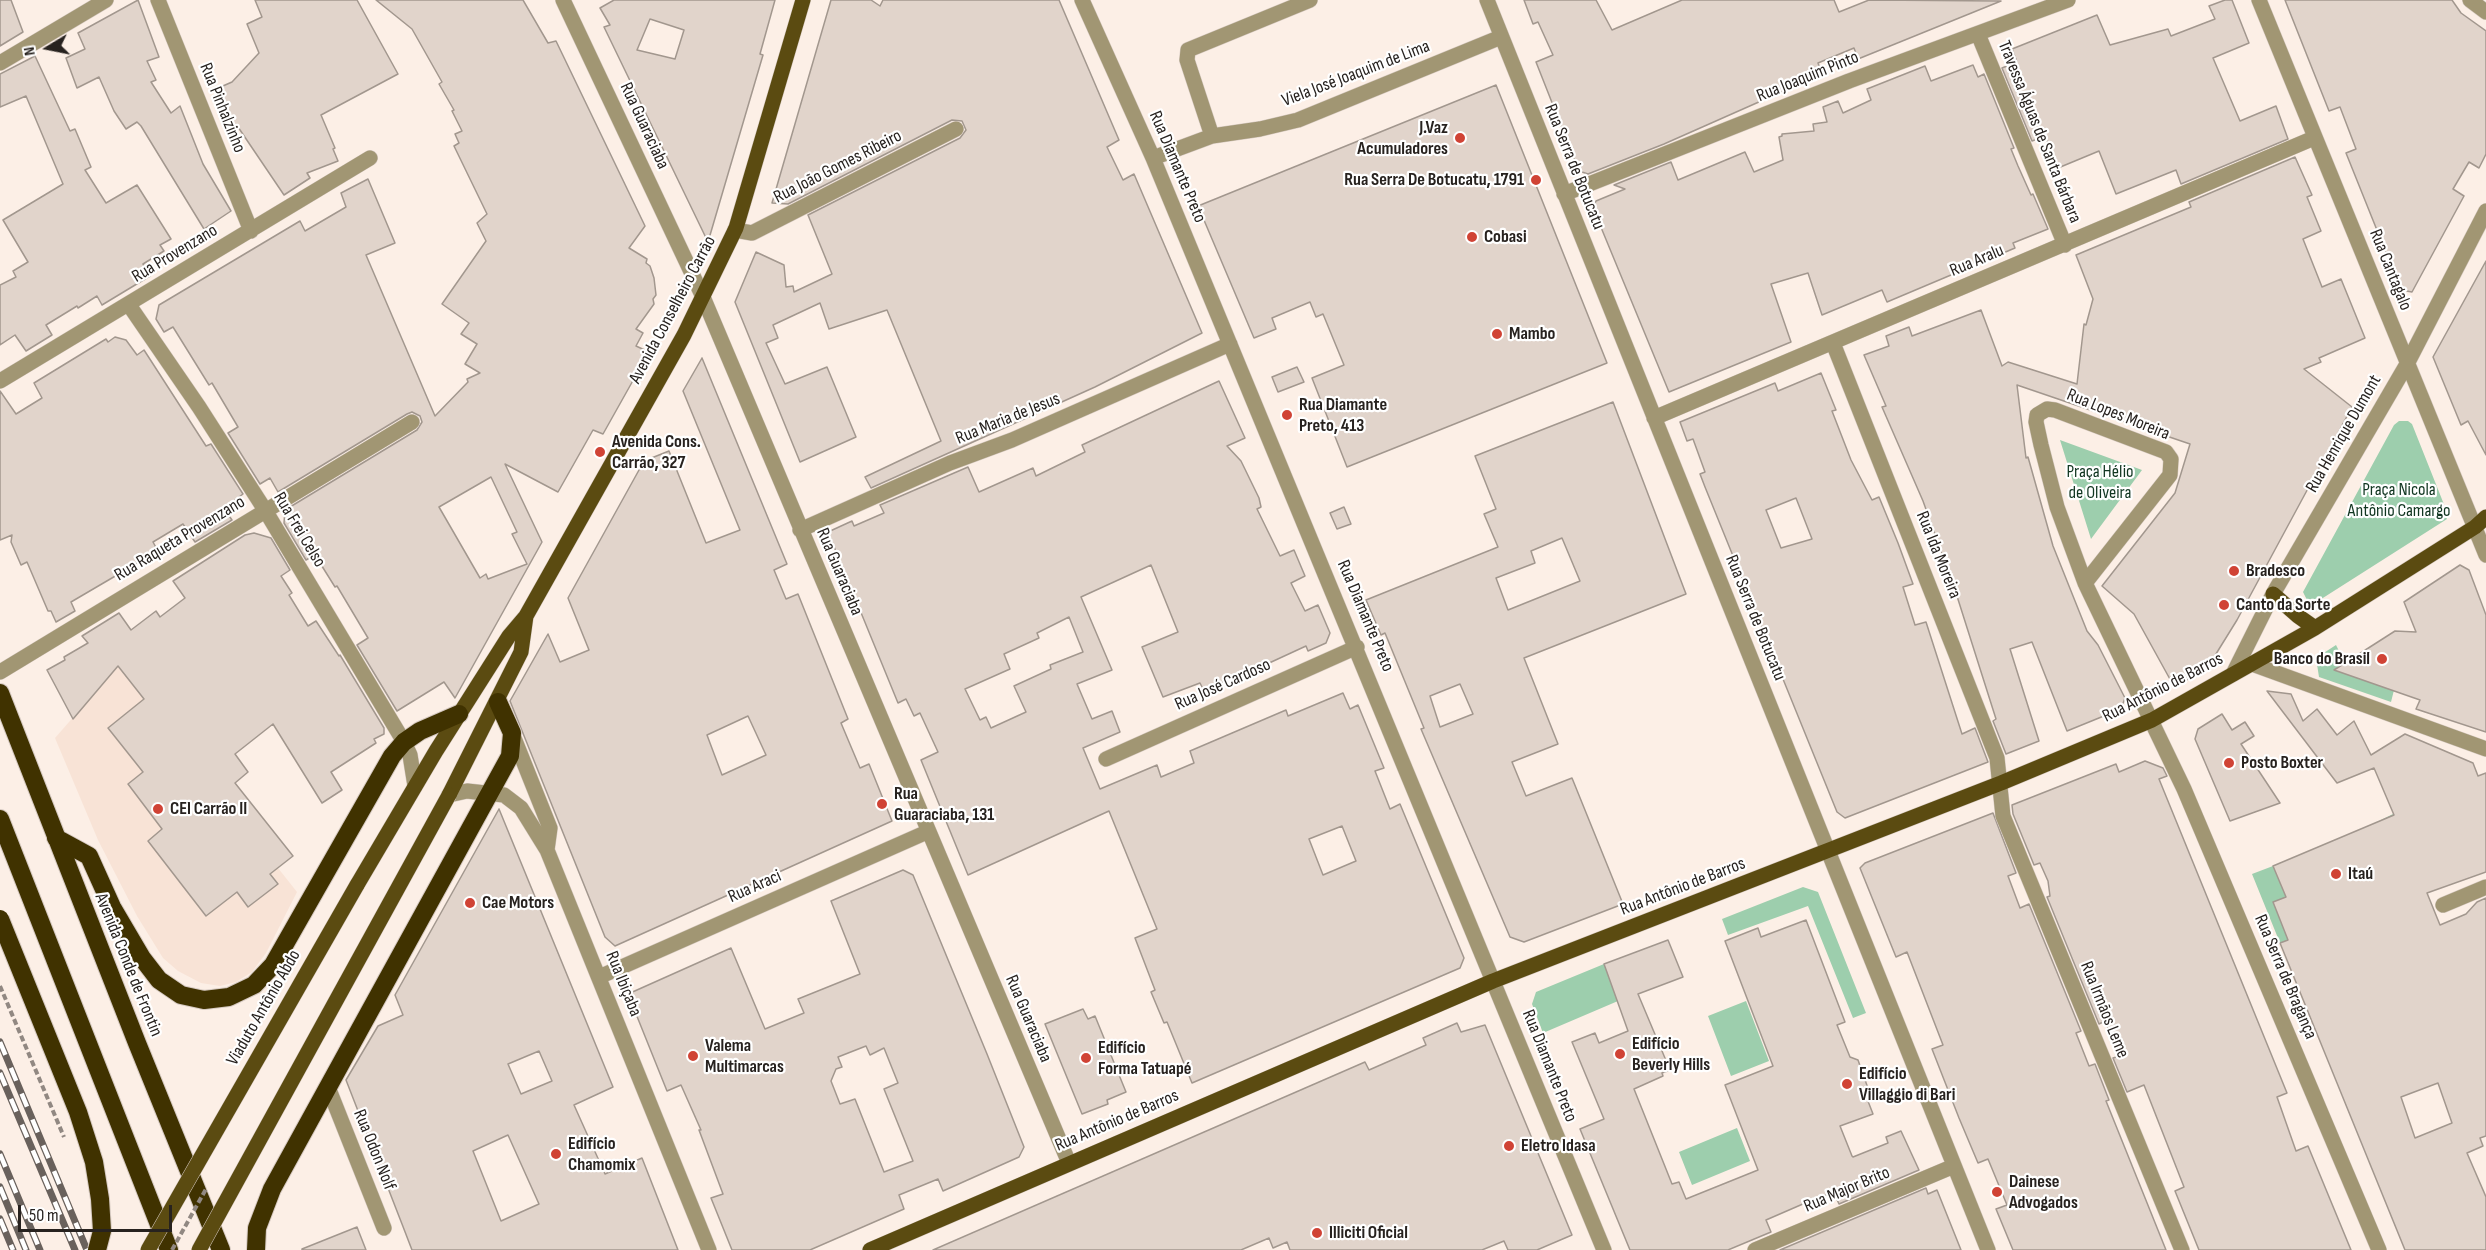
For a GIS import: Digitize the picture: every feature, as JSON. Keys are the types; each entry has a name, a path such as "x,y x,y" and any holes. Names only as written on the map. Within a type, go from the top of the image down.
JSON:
{"highway":[{"name":"Avenida Conde de Frontin","path":"0,693 221,1250"},
{"path":"256,1250 257,1228 272,1189 510,756 513,733 498,702"},
{"path":"56,838 89,856 112,907 142,958 159,980 181,996 204,1000 230,997 254,986 273,965 375,781 404,742 420,731 459,714"},
{"path":"0,819 169,1250"},
{"path":"0,919 78,1112 93,1162 100,1199 102,1231 97,1250"}],"main road":[{"name":"Avenida Conselheiro Carrão","path":"415,786 509,636 526,616 703,297 735,230 803,0"},
{"name":"Rua Antônio de Barros","path":"870,1250 1493,981 1827,852 2152,720 2315,628 2480,522"},
{"path":"2273,594 2315,628"},
{"name":"Avenida Conselheiro Carrão","path":"449,795 522,652 526,616"},
{"name":"Viaduto Antônio Abdo","path":"148,1250 415,786"},
{"path":"199,1250 449,795"}],"street":[{"path":"0,63 106,0"},
{"name":"Rua Pinhalzinho","path":"158,0 251,231"},
{"name":"Rua Guaraciaba","path":"563,0 703,297 927,832 1069,1163"},
{"name":"Rua Diamante Preto","path":"1082,0 1153,158 1602,1249"},
{"path":"1212,136 1187,60 1188,50 1310,0"},
{"name":"Rua Serra de Botucatu","path":"1487,0 1988,1250"},
{"name":"Rua Joaquim Pinto","path":"1564,194 1849,81 2068,0"},
{"name":"Rua Cantagalo","path":"2259,0 2407,364 2480,522 2486,555"},
{"path":"2470,0 2486,12"},
{"name":"Travessa Águas de Santa Bárbara","path":"1978,34 2065,245"},
{"name":"Viela José Joaquim de Lima","path":"1153,158 1212,136 1260,129 1298,120 1502,37"},
{"name":"Rua João Gomes Ribeiro","path":"735,230 752,233 956,129"},
{"name":"Rua Aralu","path":"1654,418 2314,138"},
{"name":"Rua Provenzano","path":"0,381 370,158"},
{"name":"Rua Henrique Dumont","path":"2233,674 2273,594 2407,364 2486,211"},
{"name":"Rua Frei Celso","path":"129,305 199,407 265,510 404,742 410,755 415,786"},
{"name":"Rua Ida Moreira","path":"1833,343 1997,758 2001,783"},
{"name":"Rua Maria de Jesus","path":"800,531 950,463 1012,440 1230,344"},
{"name":"Rua Lopes Moreira","path":"2085,583 2169,475 2170,459 2166,452 2122,435 2055,410 2041,410 2036,422 2057,507 2085,583 2152,720"},
{"name":"Rua Raqueta Provenzano","path":"0,672 412,422"},
{"name":"Rua José Cardoso","path":"1106,759 1356,647"},
{"path":"2252,664 2486,749"},
{"name":"Rua Serra de Bragança","path":"2152,720 2184,789 2379,1250"},
{"path":"513,733 550,828 547,850"},
{"name":"Rua Irmãos Leme","path":"2001,783 2003,816 2182,1250"},
{"name":"Rua Ibiçaba","path":"449,795 468,791 504,795 521,808 547,850 709,1250"},
{"name":"Rua Araci","path":"598,977 927,832"},
{"path":"2443,905 2486,887"},
{"name":"Rua Odon Nolf","path":"328,1087 384,1228"},
{"name":"Rua Major Brito","path":"1755,1250 1954,1166"}],"path":[{"path":"0,986 65,1140"}],"shaded area":[{"name":"CEI Carrão II","path":"118,666 297,892 266,953 252,972 236,982 220,986 201,983 178,971 163,958 137,916 98,840 55,738"}],"green space":[{"name":"Praça Nicola Antônio Camargo","path":"2399,421 2408,421 2412,424 2447,512 2447,519 2315,603 2308,602 2303,592 2394,425"},
{"name":"Praça Hélio de Oliveira","path":"2060,440 2142,470 2091,539"},
{"path":"2336,645 2345,663 2340,668 2394,690 2391,702 2319,677 2316,658"},
{"path":"2393,814 2428,894 2280,943 2252,874 2273,866 2286,897 2274,902 2278,915 2375,823"},
{"path":"1803,887 1818,892 1866,1013 1853,1018 1808,906 1728,935 1722,919"},
{"path":"1604,964 1618,1001 1543,1033 1532,1004 1536,992"},
{"path":"1746,1001 1769,1061 1731,1076 1708,1016"},
{"path":"1737,1128 1750,1161 1692,1185 1679,1152"}],"building":[{"path":"0,0 11,0 23,32 0,46"},
{"path":"138,0 159,57 147,61 156,80 151,82 171,113 180,106 203,164 231,211 204,229 141,126 137,122 126,129 114,111 99,77 77,88 66,58 85,49 78,33"},
{"path":"255,0 357,0 398,74 321,115 338,161 307,173 310,178 284,195 238,127 233,134 216,89 232,82 259,53 247,24 262,17"},
{"path":"376,0 523,0 548,43 556,41 645,226 629,248 647,259 646,263 650,266 654,278 656,295 653,299 654,304 636,329 643,333 636,346 649,352 603,434 593,430 558,492 505,464 542,542 455,698 444,682 397,711 357,645 368,638 337,586 335,587 315,555 306,560 284,523 285,510 417,430 422,422 420,416 412,412 407,414 278,492 270,478 260,484 228,433 238,427 212,383 209,385 173,327 164,332 156,319 159,305 300,221 305,231 346,207 341,193 368,179 395,243 366,255 435,416 468,382 467,379 480,373 465,364 477,344 461,334 469,323 442,304 486,241 477,223 487,214 454,146 459,143 455,134 462,131 452,111 454,110 439,84 442,82 412,29","holes":["491,477 517,532 512,534 527,564 488,579 486,574 480,578 439,507"]},
{"path":"614,0 775,0 760,54 763,55 708,242 604,27 610,25 600,8","holes":["650,19 684,30 675,59 637,50"]},
{"path":"831,0 871,0 880,6 883,0 1059,0 1119,140 1107,147 1123,180 1134,174 1202,333 1095,387 871,488 865,477 941,441 887,310 829,329 820,303 773,325 778,338 766,343 785,384 827,367 856,437 800,462 735,302 756,252 784,265 786,287 793,286 794,292 832,274 808,215 960,138 966,130 962,121 952,120 788,204 772,203"},
{"path":"1524,0 1596,0 1612,30 1682,0 1834,0 1839,12 1869,0 2001,1 1858,59 1854,48 1818,63 1822,74 1664,144 1588,174 1579,171 1536,62 1553,55 1538,22 1533,24"},
{"path":"2232,0 2249,43 2213,58 2240,121 2276,106 2288,139 2181,184 2176,170 2116,194 2099,151 2058,168 2045,136 2032,141 2002,68 2017,62 2012,49 2097,15 2110,45 2168,29 2171,36 2215,19 2209,6"},
{"path":"2285,0 2452,0 2461,13 2486,31 2486,154 2479,168 2469,162 2453,189 2464,196 2412,292 2401,290 2346,153 2356,149 2340,107 2329,111"},
{"path":"35,56 70,131 75,129 91,167 85,170 106,203 137,185 171,239 160,245 164,251 143,264 150,276 102,305 97,296 78,308 77,306 46,325 52,335 26,351 15,335 0,345 0,285 16,277 13,271 28,262 3,220 63,184 26,96 0,107 0,74"},
{"path":"1973,65 1978,77 1984,74 2014,148 2011,149 2018,166 2048,229 2013,243 2015,248 1887,302 1882,290 1822,315 1808,273 1771,284 1791,342 1669,392 1593,208 1596,201 1625,189 1614,185 1671,162 1678,180 1745,152 1754,172 1783,160 1779,137 1782,134 1814,131 1813,124 1827,122 1823,107 1838,101 1843,113 1871,100 1867,89 1925,66 1931,81"},
{"path":"1496,85 1607,363 1347,467 1312,378 1344,365 1323,314 1316,317 1310,302 1272,318 1276,329 1254,338 1198,206"},
{"path":"2295,157 2312,195 2307,197 2321,231 2303,239 2322,287 2341,279 2365,338 2319,358 2321,362 2304,369 2352,407 2237,620 2211,662 2183,683 2171,681 2134,614 2102,586 2175,493 2190,444 2017,385 2026,458 2028,457 2053,546 2087,631 2098,645 2125,698 2121,709 2067,731 2032,642 2010,649 2039,741 2006,754 1993,721 1996,719 1956,593 1923,501 1882,407 1886,406 1864,355 1889,346 1886,336 1909,327 1912,336 1981,310 2002,366 2008,362 2077,384 2084,324 2086,325 2093,299 2076,255 2191,207 2189,202"},
{"path":"2486,261 2486,455 2468,421 2461,425 2433,357"},
{"path":"115,337 126,340 137,355 144,350 206,446 211,444 243,494 235,500 237,502 225,510 232,520 195,542 183,524 153,542 158,551 71,602 75,611 56,622 51,611 48,611 27,562 21,565 11,542 12,535 0,540 0,391 16,414 42,398 34,383 106,339 108,342"},
{"path":"702,358 787,564 774,570 786,599 798,594 848,719 841,723 860,768 869,764 892,821 615,946 605,937 510,701 548,634 560,662 589,650 568,598 644,461 669,451 706,543 740,530 683,391","holes":["748,716 766,755 722,775 707,735"]},
{"path":"1297,367 1304,382 1278,392 1272,377"},
{"path":"1821,373 1836,410 1832,411 1851,460 1872,500 1879,497 1898,543 1913,584 1903,587 1915,625 1926,622 1962,734 1975,728 1988,762 1845,818 1837,812 1705,487 1700,474 1705,472 1693,439 1687,441 1680,422 1775,383 1778,391","holes":["1796,498 1812,539 1781,548 1766,510"]},
{"path":"1219,381 1245,438 1227,446 1241,461 1259,498 1261,507 1257,509 1280,556 1294,550 1305,576 1291,583 1305,611 1318,605 1330,633 1326,643 1308,651 1306,646 1267,664 1268,668 1245,678 1243,672 1204,691 1200,683 1163,697 1142,647 1178,632 1151,565 1081,597 1112,670 1077,684 1092,719 1112,711 1120,732 1083,748 1100,789 1157,765 1161,777 1194,763 1190,751 1286,710 1288,716 1343,693 1350,709 1358,705 1384,768 1375,771 1390,809 1400,804 1464,958 1460,968 1192,1083 1167,1022 1164,1023 1151,992 1155,990 1135,938 1157,929 1109,811 968,875 921,760 938,752 920,713 914,716 906,699 898,703 828,532 852,521 854,526 884,513 880,505 968,467 979,492 1033,468 1036,476 1085,452 1082,445","holes":["1069,617 1083,652 1050,665 1051,669 1014,686 1026,712 991,728 986,717 980,720 965,689 1010,669 1004,654 1039,638 1037,633","1342,826 1356,861 1323,875 1309,839"]},
{"path":"1613,402 1686,594 1524,658 1558,744 1512,762 1526,796 1572,778 1623,904 1524,942 1510,937 1421,729 1424,728 1385,633 1381,635 1366,600 1498,547 1484,514 1496,509 1475,456","holes":["1562,538 1580,581 1508,610 1496,578 1535,563 1531,551","1460,684 1473,714 1440,727 1430,696"]},
{"path":"1344,507 1351,524 1337,529 1330,513"},
{"path":"254,533 271,538 290,570 281,576 292,593 289,595 308,626 316,621 340,655 384,728 384,734 374,739 376,743 331,772 342,790 322,803 273,724 235,754 248,772 235,783 293,856 270,874 278,884 248,907 237,892 206,916 148,841 162,829 128,784 143,772 108,728 144,699 118,666 73,719 47,670 88,643 82,636 119,613 131,630 156,611 160,617 185,598 173,581 245,535"},
{"path":"2460,565 2469,570 2486,615 2486,732 2416,709 2420,700 2334,670 2395,631 2416,632 2404,602"},
{"path":"2267,691 2291,694 2303,721 2317,709 2337,735 2354,721 2371,755 2405,734 2473,763 2478,776 2486,773 2486,872 2427,893 2440,925 2466,914 2477,902 2486,898 2486,1136 2480,1138 2483,1146 2467,1153 2486,1197 2486,1250 2405,1250 2280,943 2288,940 2273,902 2286,897 2273,866 2394,815 2374,768 2337,783","holes":["2438,1083 2452,1123 2415,1138 2401,1097"]},
{"name":"Posto Boxter","path":"2222,714 2232,730 2245,722 2254,736 2241,744 2280,803 2230,821 2195,739 2198,729"},
{"path":"2145,761 2163,768 2167,776 2159,779 2287,1093 2277,1097 2296,1151 2308,1146 2351,1250 2199,1250 2175,1191 2184,1187 2144,1085 2127,1092 2113,1058 2120,1056 2105,1021 2099,1024 2047,897 2050,896 2048,881 2040,863 2034,865 2013,814 2012,805 2116,764 2119,772"},
{"path":"499,809 613,1087 574,1105 605,1174 642,1158 678,1250 412,1250 346,1080 378,1026 403,1015 395,995","holes":["539,1051 552,1081 521,1094 508,1064","508,1135 539,1204 501,1221 473,1151"]},
{"path":"1993,813 2016,873 2008,876 2020,908 2029,904 2081,1031 2076,1033 2089,1066 2095,1064 2109,1100 2106,1101 2166,1250 2013,1250 1996,1209 2007,1205 1988,1159 1978,1163 1959,1118 1932,1049 1943,1045 1907,952 1896,957 1860,868 1865,863"},
{"path":"903,870 913,875 1024,1147 1019,1157 943,1191 938,1179 899,1195 904,1209 810,1250 732,1250 711,1198 723,1194 699,1130 701,1130 681,1085 667,1091 628,994 731,948 765,1029 804,1013 798,999 860,974 831,901","holes":["866,1046 870,1055 884,1048 898,1083 884,1089 913,1161 884,1172 855,1099 840,1104 831,1081 836,1069 842,1067 838,1057"]},
{"path":"1806,920 1845,1022 1837,1025 1850,1057 1858,1060 1870,1094 1866,1096 1873,1114 1840,1126 1852,1156 1888,1143 1886,1137 1901,1131 1919,1170 1839,1204 1834,1193 1819,1197 1766,1220 1771,1232 1728,1250 1630,1250 1580,1129 1604,1119 1572,1042 1595,1033 1599,1043 1628,1031 1604,964 1668,940 1683,977 1638,994 1670,1070 1662,1073 1663,1076 1634,1089 1672,1184 1679,1182 1686,1199 1758,1170 1725,1085 1773,1066 1725,941 1758,928 1761,937"},
{"name":"Edifício Forma Tatuapé","path":"1083,1009 1088,1019 1095,1016 1126,1092 1107,1100 1108,1104 1082,1114 1045,1024"},
{"path":"1457,1023 1461,1032 1485,1025 1572,1235 1537,1250 1508,1250 1504,1241 1482,1250 1290,1250 1287,1242 1273,1248 1269,1238 1241,1250 933,1250 1365,1062 1369,1070 1426,1045 1423,1038"},
{"path":"1926,1188 1928,1194 1937,1190 1961,1250 1780,1250"},
{"path":"357,1227 366,1250 302,1250 302,1249"}],"railway":[{"path":"0,1042 87,1250"},
{"path":"0,1073 75,1250"},
{"path":"0,1154 40,1250"},
{"path":"0,1187 26,1250"},
{"path":"0,1219 13,1250"}],"place":[{"name":"J.Vaz Acumuladores","path":"1460,138"},
{"name":"Rua Serra De Botucatu, 1791","path":"1536,180"},
{"name":"Cobasi","path":"1472,237"},
{"name":"Mambo","path":"1497,334"},
{"name":"Rua Diamante Preto, 413","path":"1287,415"},
{"name":"Avenida Cons. Carrão, 327","path":"600,452"},
{"name":"Bradesco","path":"2234,571"},
{"name":"Canto da Sorte","path":"2224,605"},
{"name":"Banco do Brasil","path":"2382,659"},
{"name":"Posto Boxter","path":"2229,763"},
{"name":"Rua Guaraciaba, 131","path":"882,804"},
{"name":"CEI Carrão II","path":"158,809"},
{"name":"Itaú","path":"2336,874"},
{"name":"Cae Motors","path":"470,903"},
{"name":"Edifício Beverly Hills","path":"1620,1054"},
{"name":"Valema Multimarcas","path":"693,1056"},
{"name":"Edifício Forma Tatuapé","path":"1086,1058"},
{"name":"Edifício Villaggio di Bari","path":"1847,1084"},
{"name":"Eletro Idasa","path":"1509,1146"},
{"name":"Edifício Chamomix","path":"556,1154"},
{"name":"Dainese Advogados","path":"1997,1192"},
{"name":"Illiciti Oficial","path":"1317,1233"}]}
